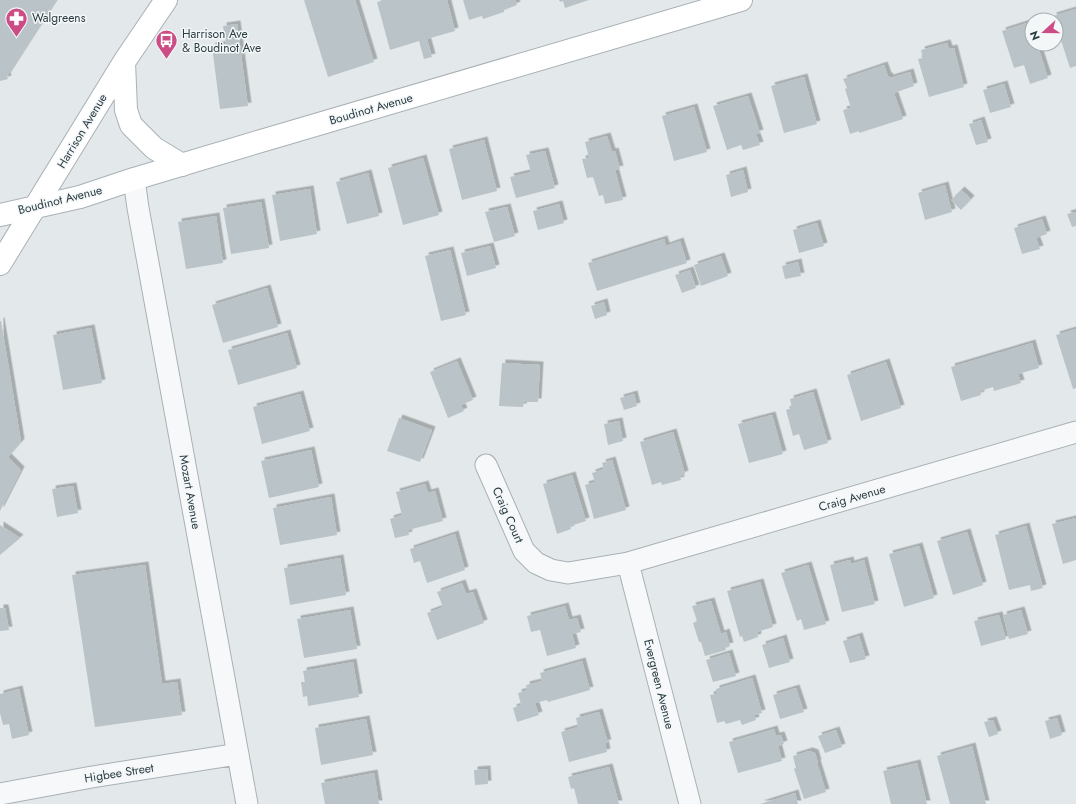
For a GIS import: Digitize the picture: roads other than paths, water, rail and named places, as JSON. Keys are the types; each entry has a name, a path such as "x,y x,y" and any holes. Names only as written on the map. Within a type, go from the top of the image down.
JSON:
{"street":[{"name":"Harrison Avenue","path":"0,264 124,62 166,0"},
{"name":"Boudinot Avenue","path":"0,215 80,197 134,179 741,0"},
{"path":"124,62 126,110 131,125 154,148 182,165"},
{"name":"Mozart Avenue","path":"134,179 138,208 247,804"},
{"name":"Craig Avenue","path":"628,563 1076,432"},
{"name":"Craig Court","path":"486,465 524,551 536,563 551,570 568,573 628,563"},
{"name":"Evergreen Avenue","path":"628,563 690,804"},
{"name":"Higbee Street","path":"0,794 92,777 238,754"}],"place":[{"name":"Walgreens","path":"16,38"},
{"name":"Harrison Ave & Boudinot Ave","path":"167,60"}]}
